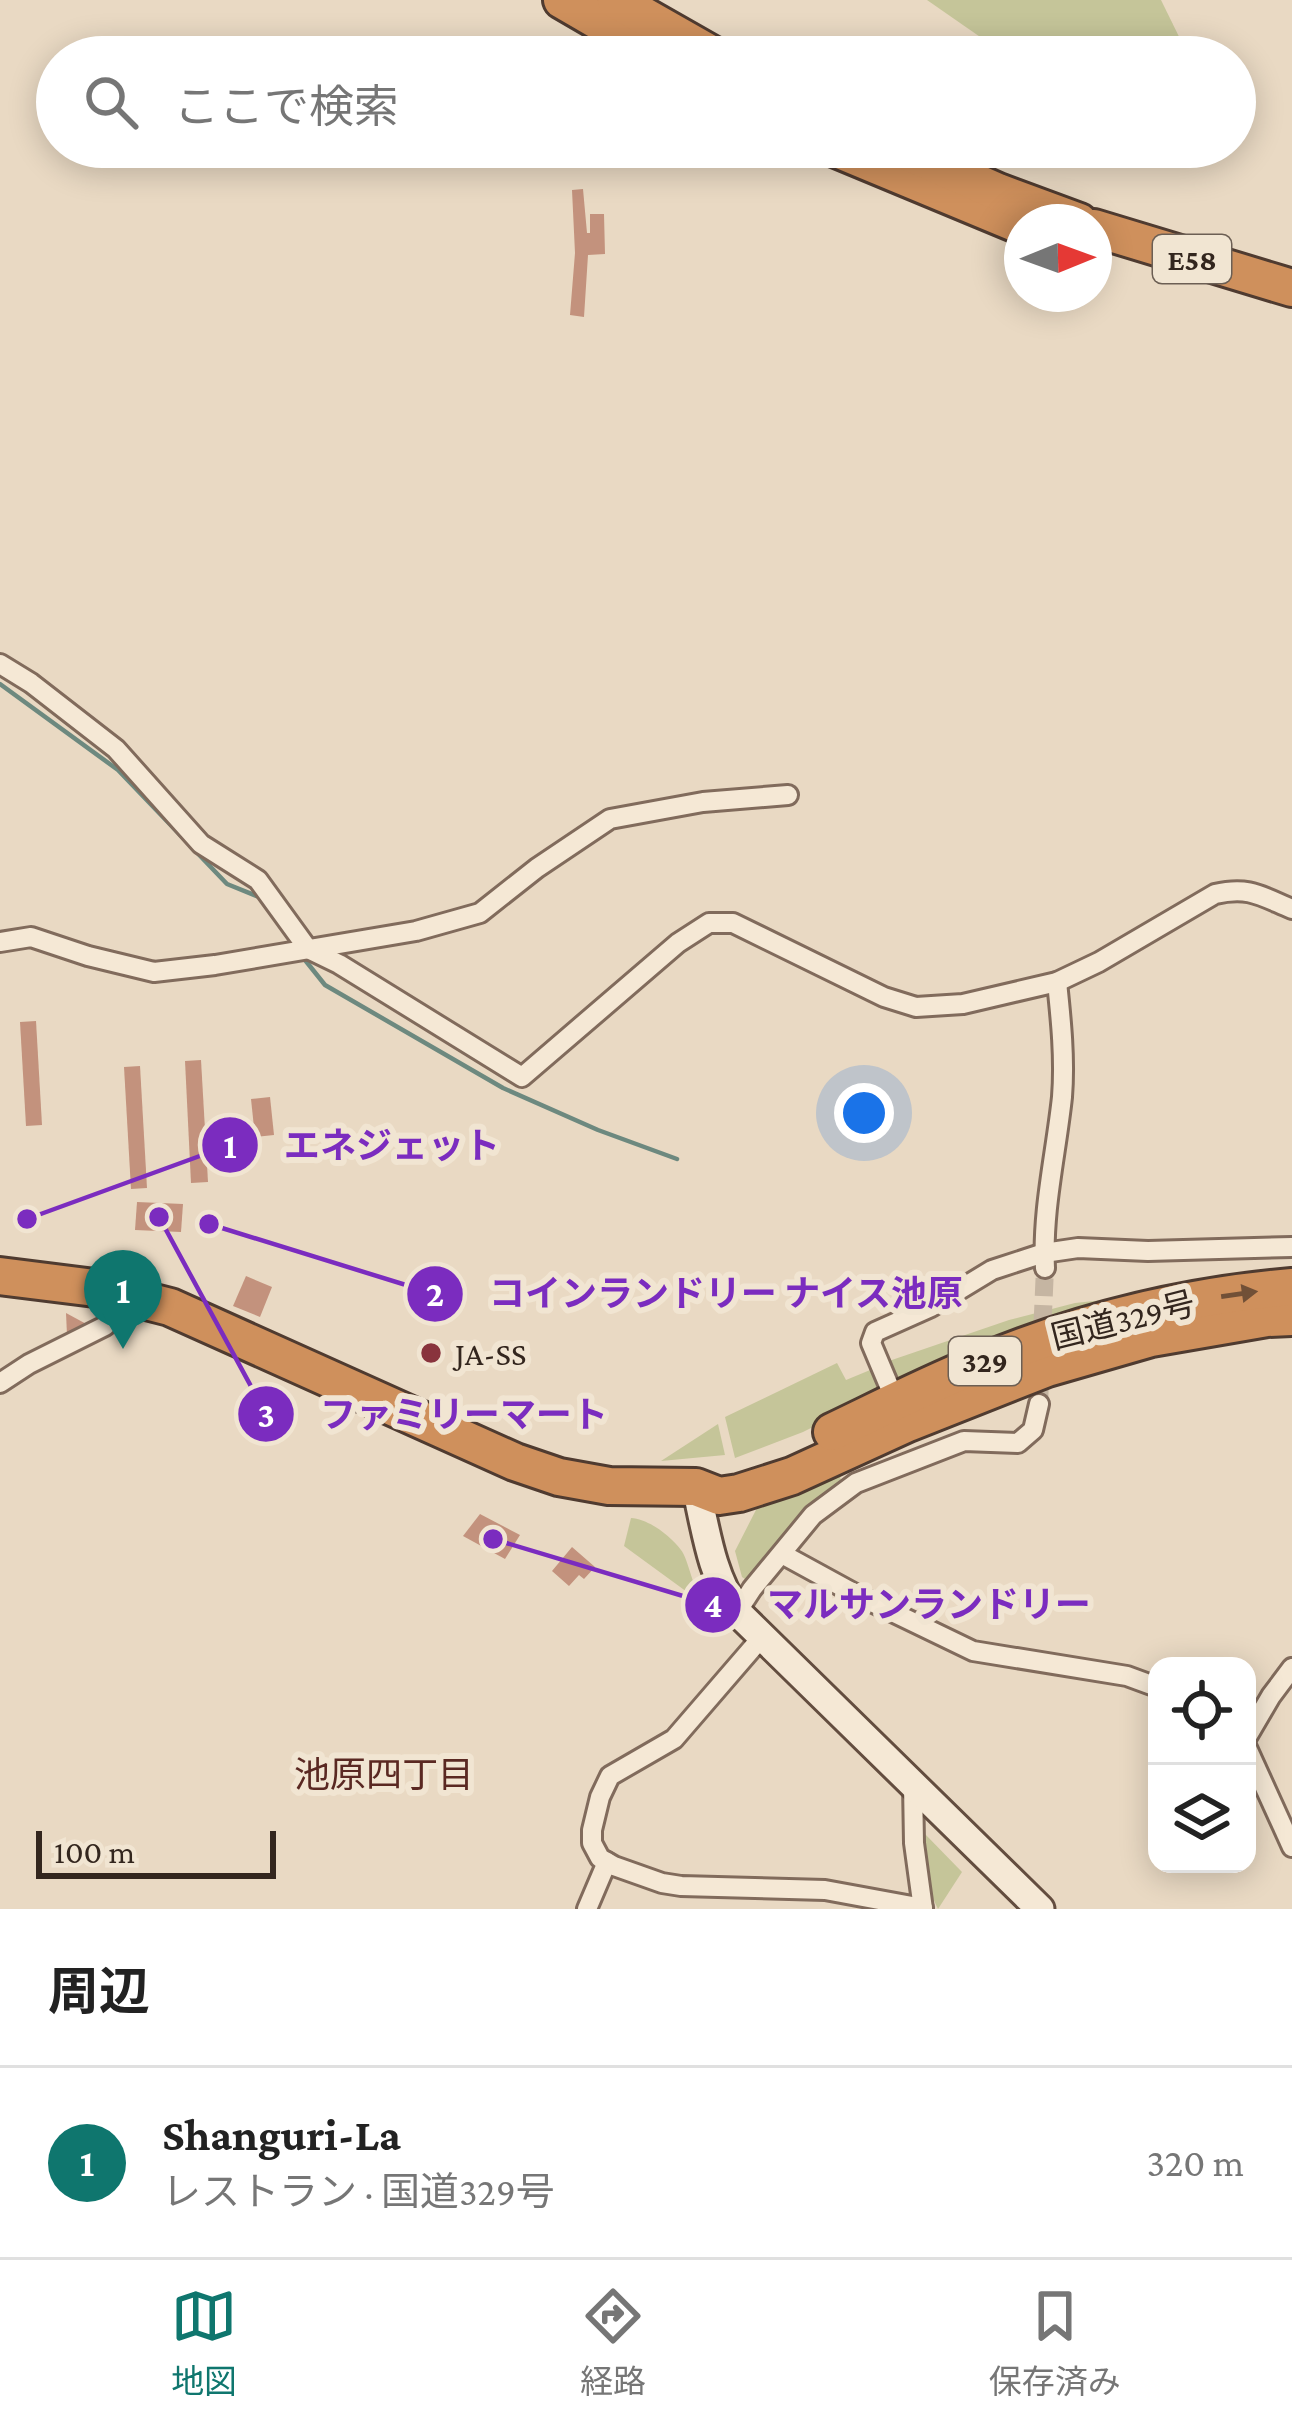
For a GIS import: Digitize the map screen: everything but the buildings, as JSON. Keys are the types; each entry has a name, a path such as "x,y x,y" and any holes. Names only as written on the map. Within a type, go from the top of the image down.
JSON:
{"highway":[{"path":"562,0 624,36"},
{"path":"616,0 679,36"},
{"path":"883,168 1004,219"},
{"path":"944,168 1030,204"},
{"name":"E58","path":"1112,233 1292,287"},
{"name":"E58","path":"1112,258 1292,311"},
{"name":"国道329号","path":"0,1276 53,1281 170,1307 515,1462 559,1477 609,1486 696,1486 718,1496 792,1476 847,1469 982,1392 1047,1367 1203,1328 1292,1317"},
{"name":"国道329号","path":"696,1486 714,1474 800,1448 895,1400 1017,1349 1107,1319 1292,1287"}],"main road":[{"path":"696,1486 714,1568 737,1612 1040,1909"}],"street":[{"path":"0,664 116,749 202,844 258,880 300,950 339,964 522,1077 709,923 733,923 884,998 916,1007 963,1004 1058,982 1214,894 1236,889 1252,892 1292,909"},
{"path":"0,942 31,937 154,972 416,931 480,913 610,819 703,802 788,794"},
{"path":"1044,1261 1062,1096 1058,982"},
{"path":"895,1400 871,1343 875,1332 931,1307 992,1270 1044,1261 1078,1248 1292,1247"},
{"path":"0,1383 105,1326 136,1297"},
{"path":"737,1612 847,1469 964,1441 1018,1443 1033,1430 1039,1404"},
{"path":"782,1554 973,1651 1127,1676 1148,1684"},
{"path":"762,1637 674,1739 610,1776 592,1829 592,1843 600,1858 681,1886 825,1890 923,1908 914,1843 913,1784"},
{"path":"1256,1721 1292,1668"},
{"path":"1255,1765 1292,1847"},
{"path":"587,1909 607,1862"},
{"path":"734,1888 734,1909"}],"green space":[{"path":"927,0 1161,0 1179,36 979,36"},
{"path":"1169,1293 896,1389 886,1362 1075,1303"},
{"path":"837,1363 846,1380 875,1368 885,1391 803,1432 735,1458 725,1417"},
{"path":"718,1424 725,1455 661,1461"},
{"path":"840,1475 841,1482 816,1499 748,1581 742,1577 735,1551 758,1506"},
{"path":"631,1518 658,1529 681,1550 698,1600 624,1546"},
{"path":"924,1833 962,1872 938,1909 924,1872"}],"waterway":[{"path":"0,684 118,770 227,884 259,897"},
{"path":"301,955 325,985 503,1088 677,1159"}],"tunnel":[{"path":"1039,1404 1045,1268"}],"place":[{"name":"ファミリーマート","path":"159,1217"},
{"name":"エネジェット","path":"27,1219"},
{"name":"コインランドリー ナイス池原","path":"209,1224"},
{"name":"Shanguri-La","path":"123,1349"},
{"name":"JA-SS","path":"431,1353"},
{"name":"マルサンランドリー","path":"493,1539"}],"district":[{"name":"池原四丁目","path":"384,1775"}]}
